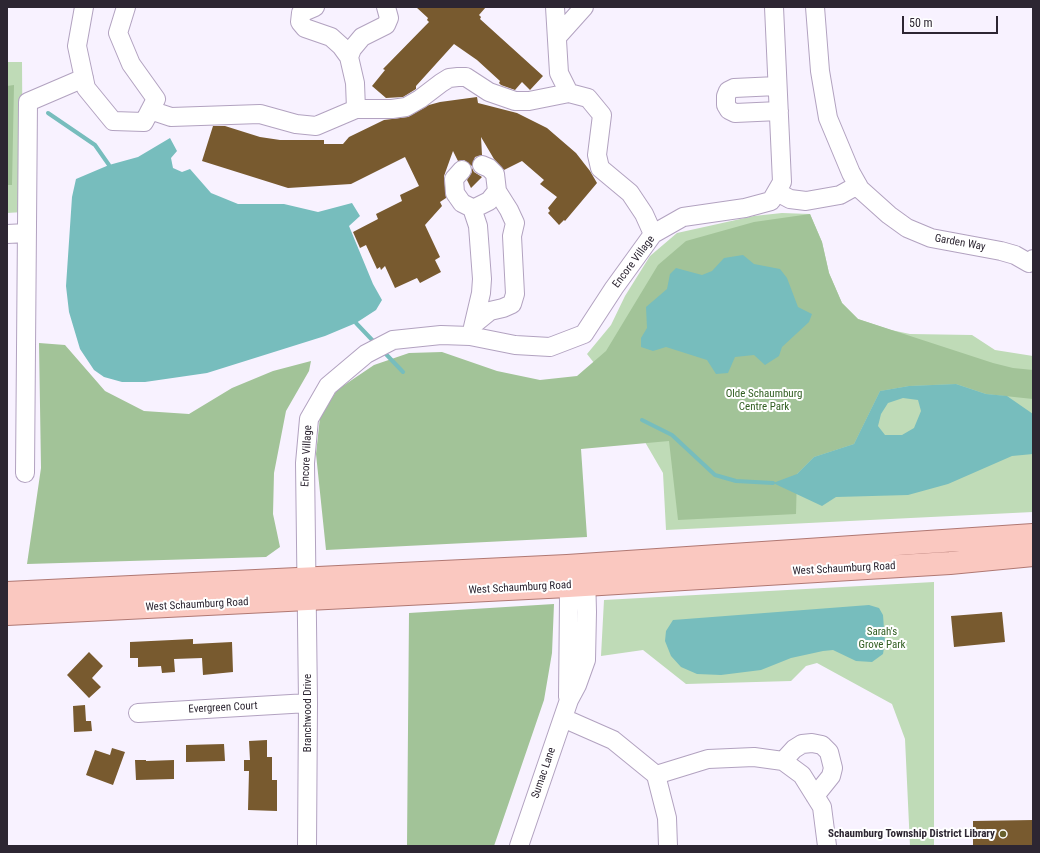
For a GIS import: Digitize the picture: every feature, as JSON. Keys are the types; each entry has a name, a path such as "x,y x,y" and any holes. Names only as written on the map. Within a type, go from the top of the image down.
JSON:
{"main road":[{"name":"West Schaumburg Road","path":"577,576 1033,535"},
{"name":"West Schaumburg Road","path":"7,593 307,589 577,576 950,563 1033,555"},
{"name":"West Schaumburg Road","path":"7,614 307,589"}],"street":[{"path":"84,7 77,46 86,88 113,120 144,122 156,99 131,64 118,33 126,7"},
{"path":"315,7 301,14 300,22 305,28 331,37 341,46 349,57 355,83 356,109"},
{"path":"349,57 352,49 362,37 386,25 389,18 386,7"},
{"path":"555,7 558,36 559,73 569,93"},
{"path":"558,36 584,7"},
{"path":"774,7 782,182 777,192 790,200 806,201 840,195 858,185"},
{"name":"Garden Way","path":"815,7 819,64 828,118 851,173 870,200 907,228 931,238 1001,250 1031,261"},
{"path":"150,110 170,117 260,114 296,124 316,126 356,109 392,109 406,107 449,78 466,77 489,92 515,101 529,101 569,93 588,98 602,114 597,154 600,168 630,193 644,214 653,234"},
{"path":"25,473 28,102 84,78"},
{"path":"777,86 734,88 728,91 726,100 729,110 735,113 778,111"},
{"path":"472,330 490,310 503,308 512,304 515,294 512,236 514,224 509,210 497,191 494,174 489,168 482,165"},
{"path":"462,170 454,179 454,193 462,203 472,208 478,226 482,280 481,293 472,330"},
{"path":"472,208 489,201 497,191"},
{"name":"Encore Village","path":"307,589 305,463 309,419 328,386 366,354 393,340 472,330 515,345 550,347 584,334 614,288 653,234 684,217 745,208 771,201 777,192"},
{"path":"7,234 27,233"},
{"name":"Sumac Lane","path":"519,846 569,700 577,576"},
{"name":"Branchwood Drive","path":"307,589 307,846"},
{"name":"Evergreen Court","path":"138,712 308,703"},
{"path":"563,718 613,740 656,775 667,818 668,846"},
{"path":"783,761 794,749 802,744 812,742 822,745 829,752 833,768 831,776 815,796"},
{"path":"656,775 708,759 754,757 783,761 802,775 822,807 827,846"}],"green space":[{"path":"7,62 22,62 23,212 7,213"},
{"path":"14,85 12,185 7,185 7,86"},
{"name":"Olde Schaumburg Centre Park","path":"782,213 810,214 822,242 829,273 842,303 858,319 891,330 910,334 972,335 995,350 1033,356 1033,512 666,530 663,473 613,387 587,354 611,325 625,296 650,256 677,233 754,216"},
{"path":"810,214 822,242 829,273 842,303 858,319 993,363 1013,368 1033,370 1033,399 986,394 956,384 909,386 880,391 854,444 814,457 797,474 796,514 678,520 669,441 581,449 587,537 326,550 316,454 320,417 337,390 374,365 409,353 442,352 497,371 540,380 577,376 606,351 658,265 686,241 754,222"},
{"path":"39,343 65,345 105,391 144,411 189,414 232,388 273,371 311,361 309,371 286,411 274,473 273,514 280,547 266,557 27,564 41,468"},
{"name":"Sarah's Grove Park","path":"934,582 934,846 910,846 905,739 892,704 817,663 806,666 791,681 686,684 643,650 601,656 604,600"},
{"path":"554,604 552,653 544,700 494,846 407,845 409,613"}],"shaded area":[{"path":"170,138 177,151 171,158 173,168 182,172 190,169 211,193 238,204 284,204 318,212 352,203 360,216 349,226 373,284 382,300 376,310 356,323 325,336 207,373 145,382 122,382 104,377 94,370 80,349 69,312 66,286 72,197 76,179 109,165 138,157"},
{"path":"743,255 754,264 780,269 787,278 798,307 812,314 809,322 782,347 779,356 765,365 754,355 735,357 728,373 716,374 707,360 666,347 653,351 641,347 641,338 647,328 646,307 667,289 670,274 676,268 702,275 712,271 724,258"},
{"path":"956,384 986,394 1007,396 1033,414 1033,454 1012,456 948,484 908,495 836,497 822,506 773,483 797,474 814,457 854,444 880,391 909,386","holes":["903,398 918,400 921,411 914,428 902,435 885,435 878,426 881,414 888,403"]},
{"path":"869,605 879,608 883,615 885,642 883,654 872,662 856,661 833,650 791,658 761,670 721,675 697,674 681,667 671,656 665,641 666,631 673,620"}],"building":[{"path":"416,7 486,7 479,15 481,17 480,19 543,76 530,90 522,82 515,90 501,85 499,83 500,81 477,60 454,44 416,86 416,89 403,97 386,98 372,86 385,70 383,69 429,22 427,20 428,18"},
{"path":"477,97 478,103 517,113 547,128 576,153 597,183 565,221 564,220 559,225 548,213 550,211 548,208 557,197 540,184 544,180 522,161 504,170 494,159 481,137 482,155 475,157 472,166 464,160 458,161 453,151 444,176 446,198 440,202 442,206 425,225 440,257 435,260 441,272 420,283 417,278 395,288 385,266 381,270 380,267 377,269 366,245 360,248 353,232 378,219 376,214 402,201 400,195 419,186 405,157 351,184 288,188 202,161 213,126 225,126 260,137 280,140 324,140 324,144 343,144 349,137 384,120 408,117 429,105 440,102"},
{"path":"472,168 474,172 482,177 471,188 467,180 472,172"},
{"path":"1002,612 1005,642 954,647 951,616"},
{"path":"193,639 193,644 232,642 233,672 203,675 202,658 174,659 175,672 162,673 161,666 138,667 138,658 130,658 130,642"},
{"path":"89,652 103,666 92,678 101,687 89,698 67,675"},
{"path":"85,705 86,721 91,721 92,731 74,732 73,706"},
{"path":"267,740 267,757 272,757 272,780 277,780 277,811 248,810 249,771 244,771 244,760 250,760 249,741"},
{"path":"224,744 225,761 186,762 186,745"},
{"path":"112,748 125,752 113,785 86,775 95,750 110,755"},
{"path":"135,760 174,760 174,779 136,780"},
{"name":"Schaumburg Township District Library","path":"1033,820 1033,846 973,846 973,821"}],"waterway":[{"path":"48,113 95,145 109,165"},
{"path":"356,323 375,343"},
{"path":"383,351 403,372"},
{"path":"642,420 672,435 715,475 736,481 773,483"}],"place":[{"name":"Schaumburg Township District Library","path":"1003,834"}]}
